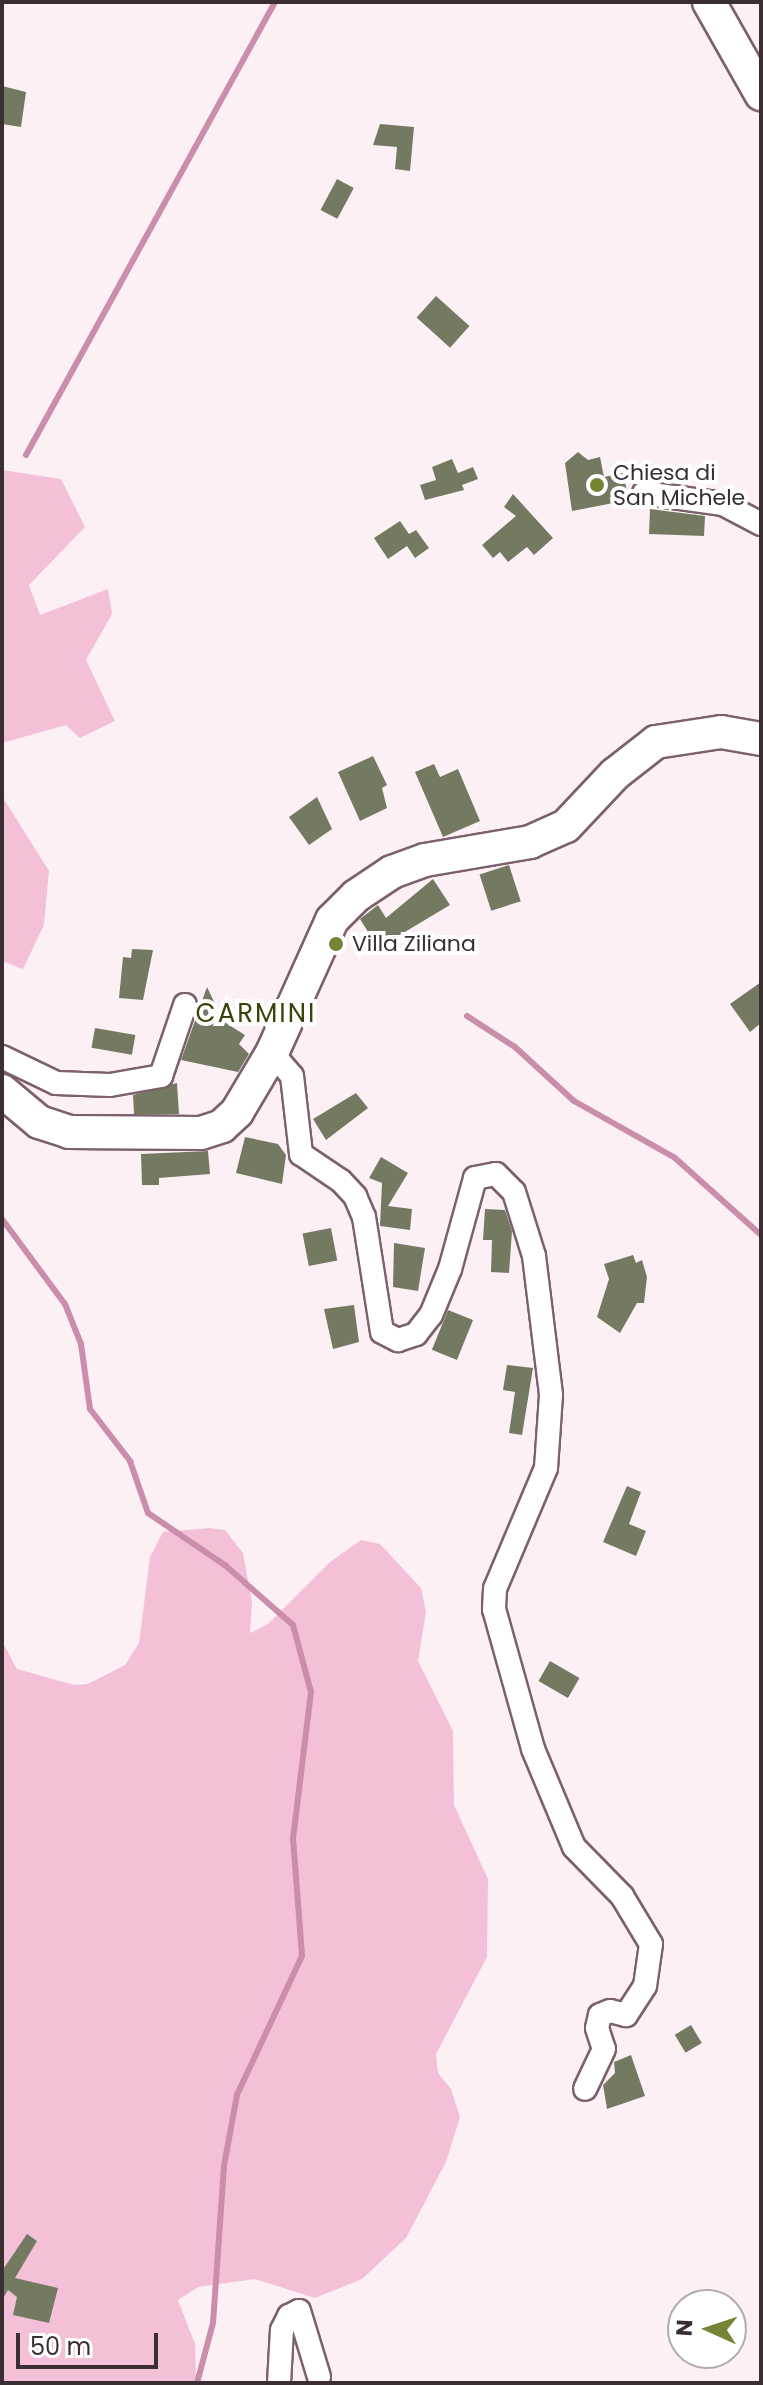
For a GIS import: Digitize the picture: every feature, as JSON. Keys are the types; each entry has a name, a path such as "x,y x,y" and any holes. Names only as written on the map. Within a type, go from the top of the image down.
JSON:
{"street":[{"path":"709,2 761,94"},
{"path":"644,493 723,504 761,524"},
{"path":"2,1091 39,1122 69,1132 201,1133 222,1126 237,1112 272,1053 332,920 380,880 425,860 530,842 566,826 615,774 656,742 721,732 761,739"},
{"path":"2,1057 56,1083 110,1085 161,1076 185,1005"},
{"path":"272,1053 292,1076 301,1154 341,1181 355,1196 364,1217 382,1332 398,1340 416,1334 431,1315 450,1269 475,1178 496,1174 514,1192 534,1256 551,1395 546,1468 495,1589 494,1609 533,1749 574,1847 622,1896 651,1944 645,1986 626,2015 610,2011 600,2015 597,2028 604,2049 585,2089"},
{"path":"279,2383 282,2330 289,2316 299,2311 319,2377"}],"shaded area":[{"path":"2,470 61,479 85,527 29,585 40,615 108,589 112,614 86,660 115,721 80,738 66,725 2,743"},
{"path":"2,796 49,871 44,925 23,969 2,961"},
{"path":"210,1528 225,1530 243,1553 252,1602 250,1633 268,1624 330,1562 361,1540 380,1544 421,1588 426,1612 418,1661 453,1731 454,1805 488,1879 487,1957 436,2054 438,2073 451,2089 460,2117 446,2162 406,2238 362,2279 315,2298 255,2279 198,2287 178,2300 195,2344 196,2383 2,2383 2,1641 17,1669 74,1685 88,1684 125,1665 139,1643 150,1557 163,1532"}],"building":[{"path":"2,86 26,92 21,127 2,124"},
{"path":"380,124 414,127 410,171 395,169 397,147 373,145"},
{"path":"337,179 354,188 337,219 321,210"},
{"path":"436,296 469,326 450,348 417,318"},
{"name":"Chiesa di San Michele","path":"578,452 588,460 600,457 604,477 623,473 629,500 572,511 565,463"},
{"path":"452,459 458,473 473,467 478,479 462,485 464,490 425,500 420,485 436,480 432,467"},
{"path":"513,494 553,538 534,555 527,547 508,562 500,552 493,558 482,545 516,516 504,507"},
{"path":"650,509 705,516 704,536 649,534"},
{"path":"400,521 409,534 416,530 429,548 415,558 407,546 388,559 374,538"},
{"path":"373,756 387,785 382,788 387,808 360,821 338,772"},
{"path":"434,764 440,777 458,769 480,821 443,837 415,772"},
{"path":"317,797 332,829 309,845 289,817"},
{"path":"509,865 521,901 491,911 480,875"},
{"path":"433,879 450,905 378,948 360,919 378,905 386,918"},
{"path":"132,949 153,950 143,1000 119,998 123,957 131,958"},
{"path":"761,982 761,1023 750,1032 730,1004"},
{"path":"207,987 217,1008 213,1015 245,1035 239,1044 249,1054 238,1072 181,1060"},
{"path":"95,1028 135,1035 132,1055 92,1048"},
{"path":"177,1083 179,1114 134,1114 133,1095"},
{"path":"356,1093 368,1108 326,1140 313,1119"},
{"path":"245,1137 278,1144 286,1155 282,1184 236,1173"},
{"path":"208,1151 210,1174 159,1178 159,1185 142,1185 141,1154"},
{"path":"381,1157 408,1173 388,1206 412,1209 410,1230 380,1226 382,1183 369,1178"},
{"path":"485,1209 505,1210 512,1231 509,1273 491,1272 492,1240 483,1240"},
{"path":"331,1228 337,1260 309,1266 303,1234"},
{"path":"394,1243 425,1248 418,1291 393,1287"},
{"path":"633,1255 636,1263 642,1260 647,1277 644,1303 637,1303 620,1333 597,1317 609,1279 604,1264"},
{"path":"354,1305 359,1342 333,1349 324,1309"},
{"path":"448,1310 473,1320 457,1360 432,1350"},
{"path":"507,1365 533,1368 522,1435 509,1433 515,1392 503,1390"},
{"path":"627,1486 641,1492 629,1524 646,1531 636,1556 603,1542"},
{"path":"550,1661 579,1678 568,1698 538,1681"},
{"path":"691,2025 702,2043 686,2053 675,2035"},
{"path":"631,2055 645,2096 607,2109 603,2085 615,2073 614,2062"},
{"path":"27,2234 37,2241 15,2278 58,2288 49,2323 13,2315 17,2297 8,2290 2,2300 2,2271"}],"waterway":[{"path":"26,455 275,2"},
{"path":"467,1016 515,1047 574,1101 675,1158 761,1235"},
{"path":"2,1219 65,1304 81,1344 90,1409 130,1461 148,1513 226,1566 293,1625 311,1692 293,1838 302,1956 237,2095 224,2166 213,2323 197,2383"}],"place":[{"name":"Chiesa di San Michele","path":"597,485"},
{"name":"Villa Ziliana","path":"336,944"}],"district":[{"name":"CARMINI","path":"256,1014"}]}
